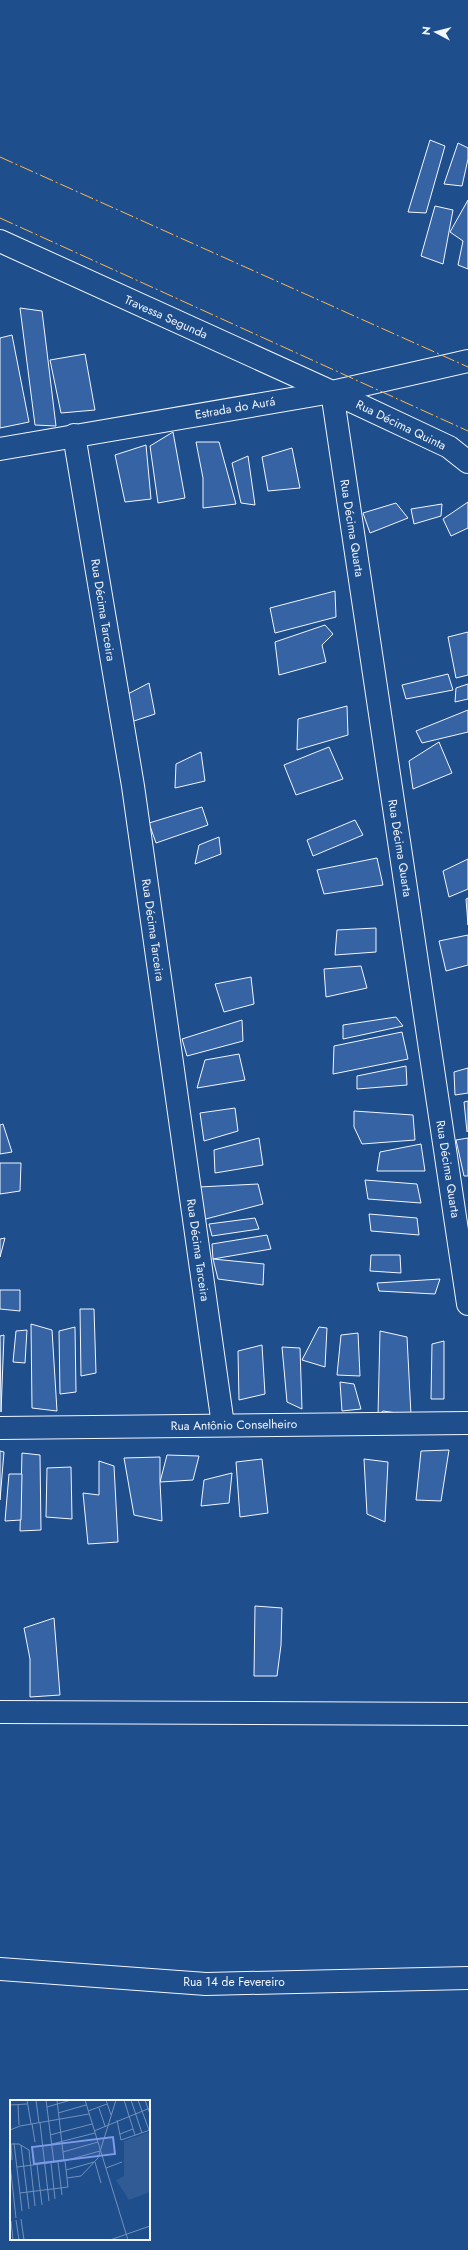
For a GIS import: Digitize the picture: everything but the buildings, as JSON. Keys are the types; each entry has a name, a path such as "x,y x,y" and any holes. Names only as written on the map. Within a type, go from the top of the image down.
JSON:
{"street":[{"name":"Travessa Segunda","path":"0,241 332,392"},
{"name":"Estrada do Aurá","path":"0,449 74,435 332,392 468,361"},
{"name":"Rua Décima Quinta","path":"332,392 449,447 468,462"},
{"name":"Rua Décima Quarta","path":"332,392 468,1304"},
{"name":"Rua Décima Tarceira","path":"74,435 133,786 223,1425"},
{"name":"Rua Antônio Conselheiro","path":"0,1428 468,1423"},
{"path":"0,1712 468,1714"},
{"name":"Rua 14 de Fevereiro","path":"0,1969 206,1984 468,1978"}],"power":[{"path":"0,157 468,367"},
{"path":"0,218 468,431"}]}
